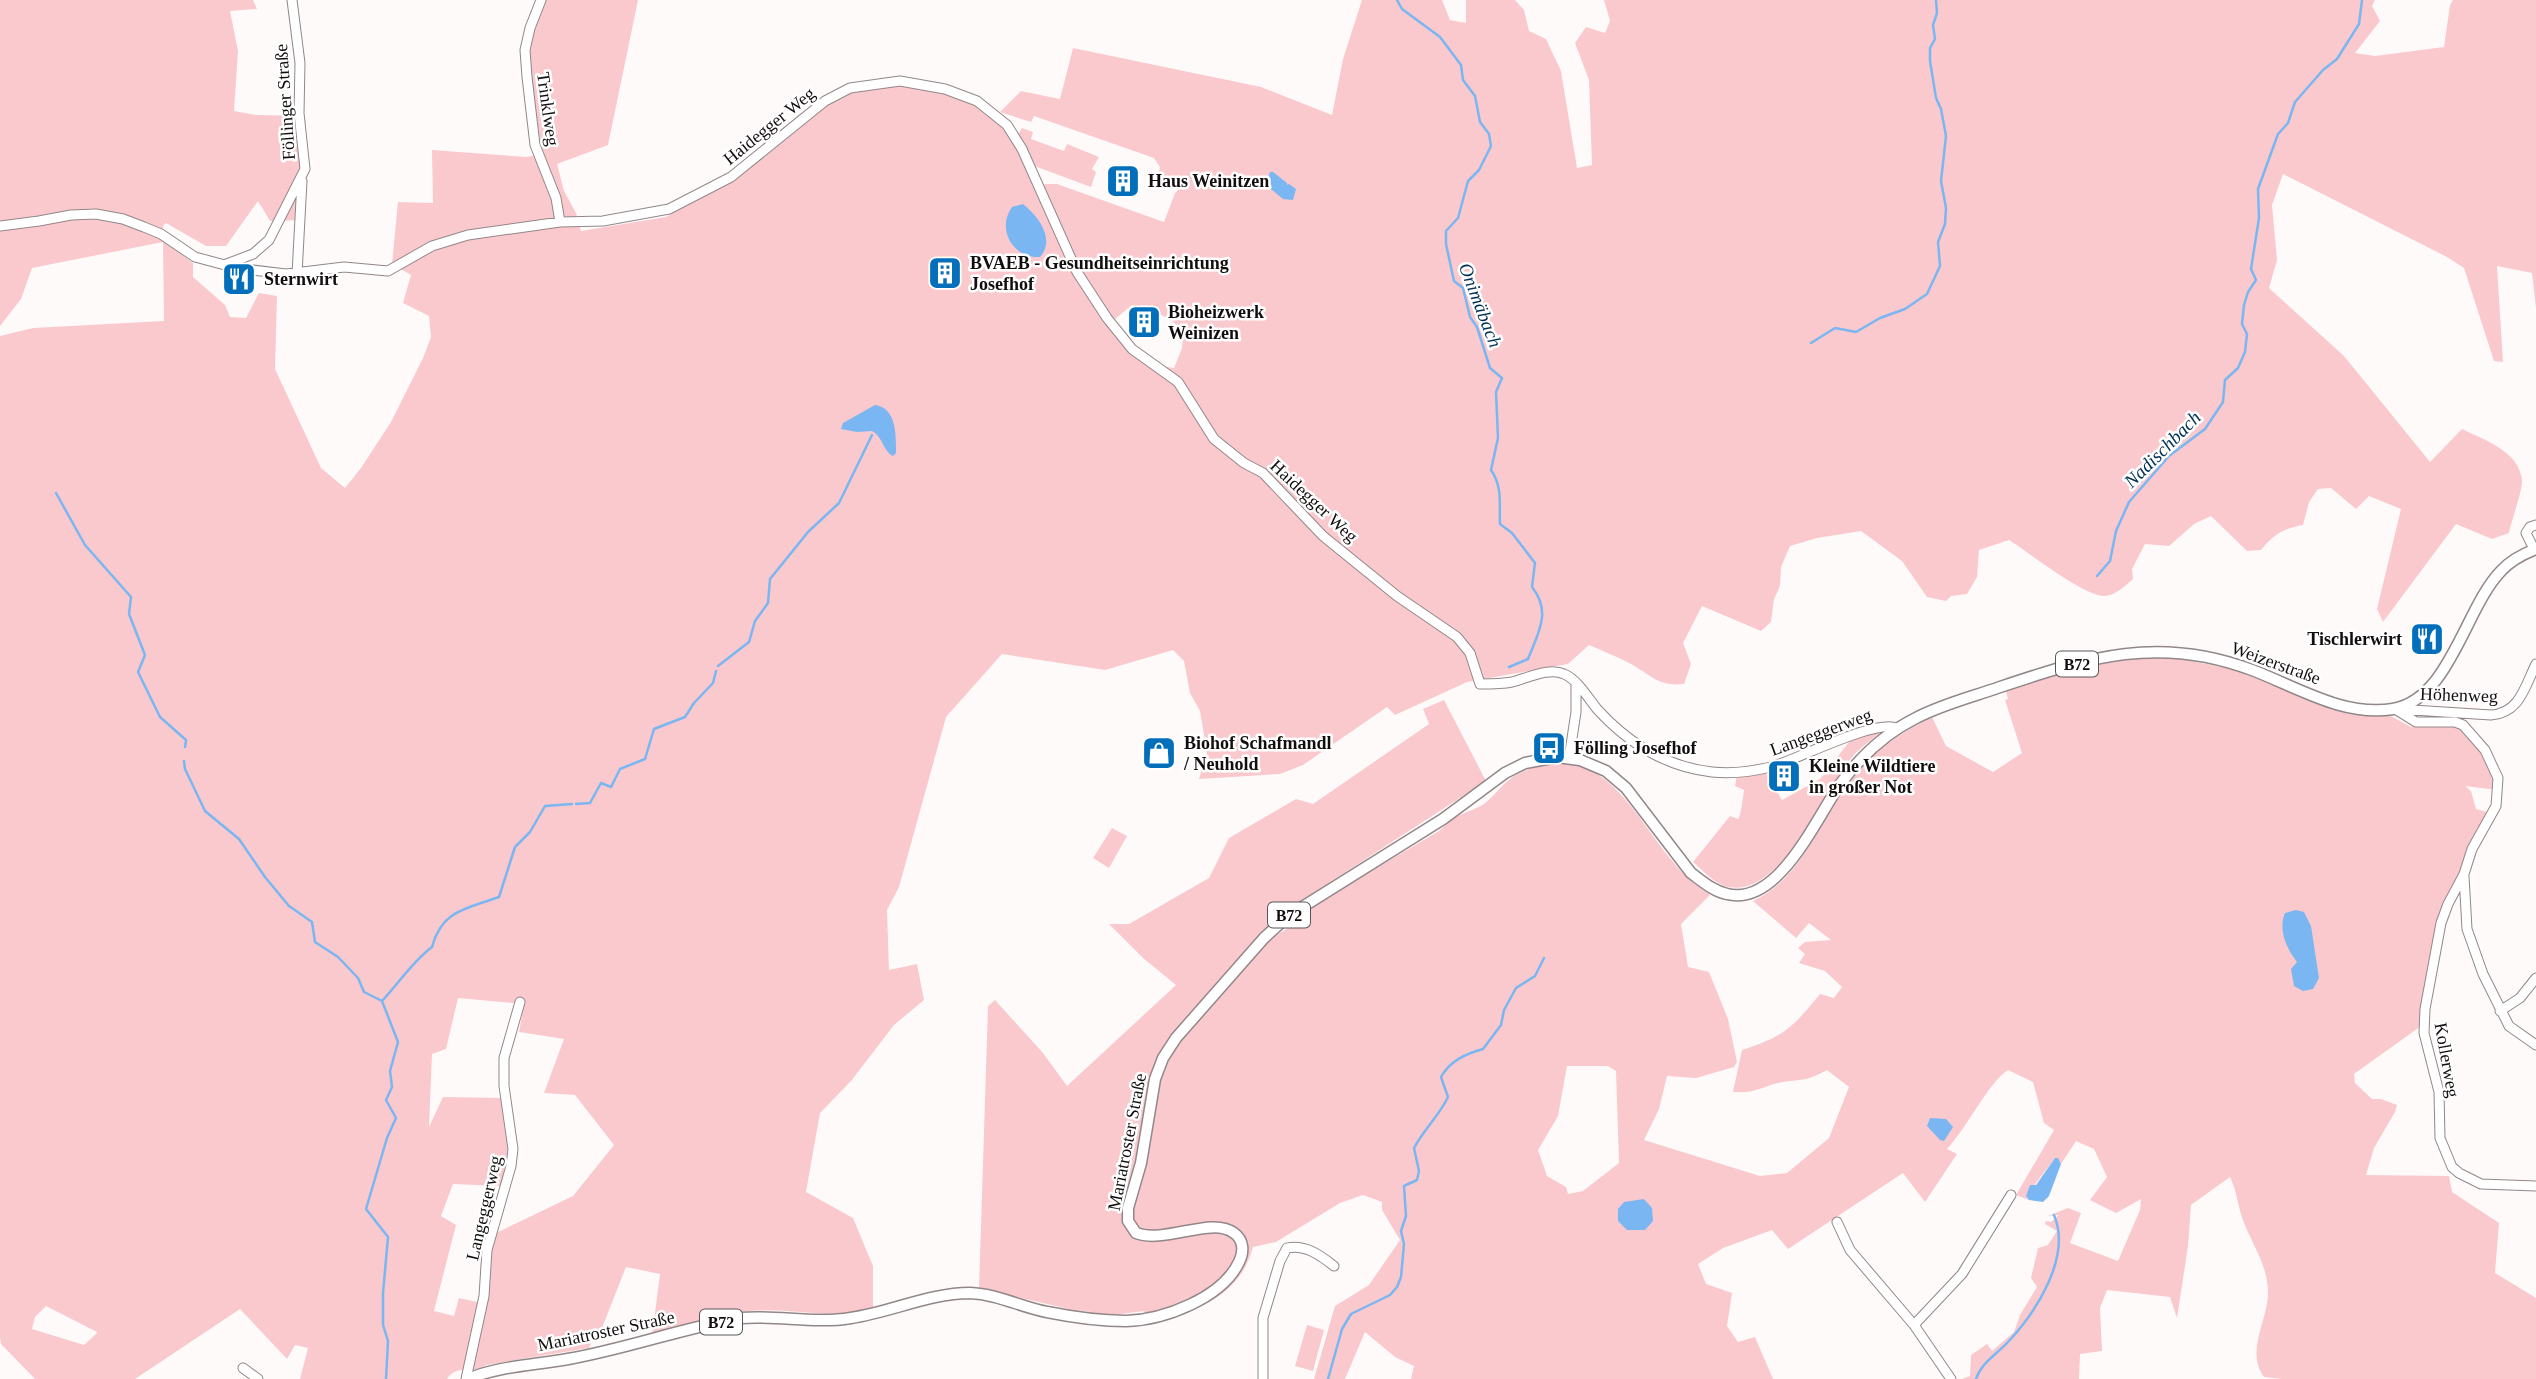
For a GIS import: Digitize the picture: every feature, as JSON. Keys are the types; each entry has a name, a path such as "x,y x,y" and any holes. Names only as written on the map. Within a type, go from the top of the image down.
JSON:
{"main road":[{"path":"2395,709 2429,688 2449,661 2491,582 2508,564 2535,549"},
{"name":"Weizerstraße","path":"1897,728 1933,710 2047,671 2135,652 2159,651 2186,653 2225,662 2344,706 2370,710 2395,709"},
{"name":"Mariatroster Straße","path":"467,1379 491,1371 568,1359 638,1344 741,1318 773,1317 808,1321 851,1318 960,1294 994,1297 1047,1312 1128,1321 1169,1311 1202,1298 1228,1279 1238,1264 1242,1250 1238,1236 1221,1228 1158,1237 1142,1235 1136,1233 1128,1221 1155,1079 1170,1047 1264,938 1288,916 1443,819 1516,767 1548,757 1589,763 1619,781 1691,873 1712,888 1725,894 1755,892 1785,867 1852,768 1897,728"}],"street":[{"name":"Föllinger Straße","path":"224,265 253,254 269,240 305,169 299,113 300,63 292,0"},
{"name":"Trinklweg","path":"541,0 525,50 527,77 535,145 556,198 560,222"},
{"name":"Haidegger Weg","path":"224,265 297,274 344,267 388,271 443,242 493,231 560,222 603,221 669,208 731,177 824,101 850,88 884,82 914,82 945,89 977,101 1007,125 1022,149 1077,272 1107,318 1132,349 1178,382 1214,439 1244,463 1263,473 1323,536 1397,596 1457,637 1470,653 1480,684 1510,682 1550,672 1566,675 1576,684"},
{"path":"297,274 302,179"},
{"path":"0,226 71,215 108,215 161,234 195,257 224,265"},
{"path":"2535,549 2526,533 2530,527 2536,525"},
{"name":"Höhenweg","path":"2395,709 2491,715 2504,713 2519,701 2536,664"},
{"path":"1569,758 1576,712 1576,684"},
{"name":"Langeggerweg","path":"1576,684 1620,730 1660,758 1685,768 1715,772 1769,767 1863,731 1890,725 1897,728"},
{"name":"Kollerweg","path":"2395,709 2416,722 2455,722 2463,725 2479,741 2494,766 2499,781 2497,806 2472,849 2464,874 2441,923 2424,1017 2425,1040 2439,1092 2440,1138 2452,1167 2481,1184 2536,1186"},
{"name":"Kollerweg","path":"2464,874 2465,911 2470,942 2509,1026 2536,1045"},
{"path":"2500,1011 2520,998 2536,978"},
{"name":"Langeggerweg","path":"467,1379 484,1296 487,1250 511,1166 513,1149 506,1105 504,1058 520,1002"},
{"path":"1914,1325 1962,1274 2011,1195"},
{"path":"1837,1222 1850,1250 1914,1325 1951,1379"},
{"path":"1263,1379 1263,1318 1280,1261 1287,1248 1297,1246 1318,1253 1334,1266"},
{"path":"243,1368 258,1379"}],"shaded area":[{"path":"0,0 253,0 257,9 230,11 238,51 234,111 256,115 305,116 308,171 304,187 303,220 270,221 258,201 226,246 206,246 166,223 163,226 163,241 193,263 193,277 225,305 230,317 246,318 259,293 277,296 275,369 321,468 345,488 391,422 431,337 429,316 403,303 411,275 392,264 398,202 433,203 432,150 526,157 542,154 528,53 538,0 638,0 608,145 557,164 564,191 576,213 581,231 666,217 726,181 838,94 884,82 962,94 1007,125 1077,272 1132,349 1155,365 1174,368 1182,348 1183,332 1167,318 1132,305 1115,319 1109,313 1081,272 1042,188 1045,184 1057,184 1164,222 1175,193 1183,185 1158,176 1160,167 1154,158 1034,116 1031,122 1000,112 1021,91 1060,99 1073,48 1261,87 1332,115 1343,59 1362,0 1442,0 1450,20 1466,23 1466,0 1515,0 1524,10 1529,31 1546,39 1561,71 1577,168 1592,165 1589,80 1575,43 1586,27 1605,33 1610,21 1604,0 2375,0 2372,6 2380,21 2355,53 2375,56 2444,47 2453,0 2536,0 2536,308 2532,273 2497,266 2503,362 2494,361 2464,268 2283,174 2272,205 2277,260 2269,288 2344,356 2430,462 2462,429 2490,442 2507,454 2514,461 2522,480 2509,533 2492,539 2456,524 2383,622 2377,609 2401,509 2369,496 2356,509 2331,488 2318,489 2309,502 2303,525 2279,533 2261,550 2247,551 2211,516 2194,524 2169,546 2145,544 2132,569 2133,579 2117,592 2105,596 2071,582 2009,540 1979,550 1977,577 1967,594 1951,596 1946,601 1927,597 1902,561 1861,531 1817,538 1790,546 1781,567 1780,586 1774,599 1771,622 1761,631 1702,606 1683,643 1691,664 1684,684 1661,682 1624,660 1589,645 1568,664 1467,682 1395,715 1387,707 1303,765 1280,774 1199,779 1207,753 1200,711 1190,693 1184,661 1173,650 1105,670 1002,654 946,717 899,887 887,910 889,970 917,964 924,1000 894,1025 851,1081 820,1113 806,1192 853,1218 873,1266 873,1310 842,1314 748,1311 712,1318 652,1336 660,1274 626,1267 598,1338 589,1348 455,1371 447,1379 300,1379 308,1348 295,1345 287,1359 240,1309 135,1379 35,1379 1,1344 0,336 33,328 164,321 163,242 32,268 21,299 0,326","holes":["458,998 524,1004 519,1032 564,1039 544,1093 575,1095 614,1145 573,1196 496,1233 489,1257 486,1304 459,1298 454,1316 434,1311 456,1225 441,1216 453,1184 502,1186 509,1140 503,1098 443,1097 429,1127 432,1054 446,1049","46,1306 97,1332 97,1333 84,1345 32,1329 35,1317"]},
{"path":"1022,128 1033,132 1031,139 1064,151 1067,144 1099,157 1092,169 1096,172 1091,187 1037,167 1031,162 1017,136"},
{"path":"2170,657 2232,669 2327,706 2366,715 2389,715 2411,727 2451,724 2468,732 2491,767 2497,790 2465,786 2471,791 2476,809 2490,813 2445,902 2421,1026 2354,1074 2355,1083 2372,1099 2381,1099 2397,1105 2374,1148 2366,1175 2449,1176 2452,1192 2499,1223 2495,1273 2536,1298 2536,1379 2264,1377 2259,1367 2257,1347 2267,1303 2267,1281 2261,1259 2242,1218 2230,1177 2191,1205 2177,1318 2170,1297 2107,1290 2100,1308 2102,1351 2080,1354 2079,1379 1962,1379 1970,1376 1971,1355 1987,1344 1992,1351 2014,1332 2020,1315 2037,1287 2031,1278 2038,1248 2048,1245 2057,1231 2045,1224 2059,1215 2048,1216 2068,1208 2081,1213 2070,1243 2118,1261 2140,1210 2141,1199 2116,1213 2090,1200 2107,1177 2094,1149 2076,1141 2061,1164 2055,1158 2026,1196 2029,1200 2016,1195 2054,1130 2044,1123 2033,1082 2008,1070 1993,1085 1947,1149 1957,1154 1925,1202 1903,1173 1788,1249 1772,1230 1723,1248 1698,1264 1706,1284 1732,1293 1727,1326 1738,1342 1755,1337 1773,1379 1411,1379 1414,1366 1395,1357 1365,1332 1345,1379 1314,1379 1335,1306 1369,1285 1400,1240 1382,1210 1382,1202 1363,1195 1340,1203 1276,1242 1253,1247 1237,1279 1213,1300 1149,1323 1144,1311 1113,1315 1069,1309 979,1288 988,1006 995,1000 1043,1053 1067,1086 1176,985 1143,958 1109,924 1129,924 1209,878 1229,838 1296,799 1313,804 1429,724 1423,709 1444,700 1486,781 1287,910 1265,931 1272,938 1287,928 1294,917 1439,831 1457,816 1484,804 1509,779 1520,773 1548,764 1572,764 1593,771 1628,803 1682,872 1710,895 1681,924 1688,967 1709,972 1728,1019 1737,1062 1734,1067 1696,1078 1667,1076 1659,1109 1644,1140 1760,1176 1787,1173 1829,1138 1849,1087 1827,1070 1805,1079 1783,1082 1754,1091 1733,1092 1742,1050 1787,1030 1820,994 1834,998 1842,987 1825,971 1799,963 1805,954 1798,948 1805,942 1831,940 1809,923 1796,938 1753,901 1770,891 1798,863 1859,770 1888,744 1909,730 1932,717 1946,746 1993,772 2022,753 2005,700 2008,699 2006,691 2087,668","holes":["1567,1066 1608,1066 1616,1071 1619,1163 1583,1191 1568,1194 1566,1187 1547,1176 1538,1150 1558,1116"]},
{"path":"1881,732 1852,757 1798,840 1765,877 1747,886 1728,887 1714,880 1693,862 1730,816 1738,819 1744,790 1735,786 1737,775 1766,773 1782,800 1820,779 1853,737"},
{"path":"1112,828 1127,836 1109,868 1093,858"},
{"path":"1307,1325 1324,1330 1313,1371 1295,1366"}],"water":[{"path":"1270,172 1296,189 1293,200 1283,199 1266,185"},
{"path":"1023,204 1039,221 1046,235 1046,243 1040,257 1030,256 1015,248 1007,233 1006,224 1012,207"},
{"path":"875,405 888,411 894,424 896,453 893,456 872,431 841,429 843,423"},
{"path":"2296,910 2304,912 2311,926 2319,978 2313,989 2303,991 2294,986 2291,969 2297,962 2287,945 2282,925 2285,913"},
{"path":"1930,1118 1946,1119 1953,1127 1944,1141 1927,1126"},
{"path":"2055,1158 2058,1158 2061,1164 2049,1196 2043,1202 2029,1200 2026,1196 2030,1185 2036,1185"},
{"path":"1644,1199 1652,1208 1653,1221 1645,1230 1627,1230 1618,1221 1618,1209 1624,1202"}],"waterway":[{"name":"Onimäbach","path":"1397,0 1402,9 1440,37 1461,65 1463,80 1475,96 1480,122 1489,134 1491,146 1479,170 1468,181 1458,218 1446,231 1446,244 1454,281 1463,288 1470,317 1477,327 1490,368 1502,378 1496,392 1498,438 1491,470 1499,490 1500,524 1512,533 1535,563 1532,587 1541,605 1541,623 1528,659 1509,667"},
{"path":"1811,343 1835,328 1856,332 1880,318 1905,309 1927,294 1940,266 1938,242 1945,224 1946,208 1941,181 1946,136 1930,61 1930,48 1935,39 1933,25 1937,13 1936,0"},
{"name":"Nadischbach","path":"2097,576 2110,561 2116,531 2129,502 2169,456 2205,429 2223,402 2225,380 2238,368 2245,352 2247,334 2242,324 2244,305 2256,280 2251,269 2259,218 2258,189 2278,134 2288,123 2295,102 2323,70 2337,59 2359,24 2362,0"},
{"path":"718,666 749,642 755,621 768,603 770,579 808,532 839,503 872,435"},
{"path":"56,493 85,545 131,597 129,614 145,655 138,672 160,717 186,740 185,747"},
{"path":"576,804 590,803 601,783 611,787 620,769 645,759 654,729 685,717 713,683 716,671"},
{"path":"184,761 185,769 205,811 239,839 289,906 312,922 315,942 338,957 358,978 364,992 382,1001 398,1042 390,1071 392,1087 386,1100 396,1118 387,1138 366,1209 388,1237 383,1293 383,1325 388,1341 386,1379"},
{"path":"382,1001 432,947 436,935 449,918 466,908 499,897 515,847 530,832 545,806 572,804"},
{"path":"1328,1379 1342,1329 1351,1314 1390,1295 1401,1277 1404,1244 1401,1231 1406,1216 1404,1186 1417,1180 1419,1171 1414,1148 1448,1097 1441,1077 1459,1059 1483,1049 1501,1025 1504,1010 1516,988 1535,976 1544,958"},
{"path":"1976,1379 1985,1363 2019,1330 2040,1300 2055,1266 2058,1248 2054,1215"}],"place":[{"name":"Haus Weinitzen","path":"1123,181"},
{"name":"BVAEB - Gesundheitseinrichtung Josefhof","path":"945,273"},
{"name":"Sternwirt","path":"239,279"},
{"name":"Bioheizwerk Weinizen","path":"1144,322"},
{"name":"Tischlerwirt","path":"2427,639"},
{"name":"Fölling Josefhof","path":"1549,748"},
{"name":"Biohof Schafmandl / Neuhold","path":"1159,753"},
{"name":"Kleine Wildtiere in großer Not","path":"1784,776"}]}
